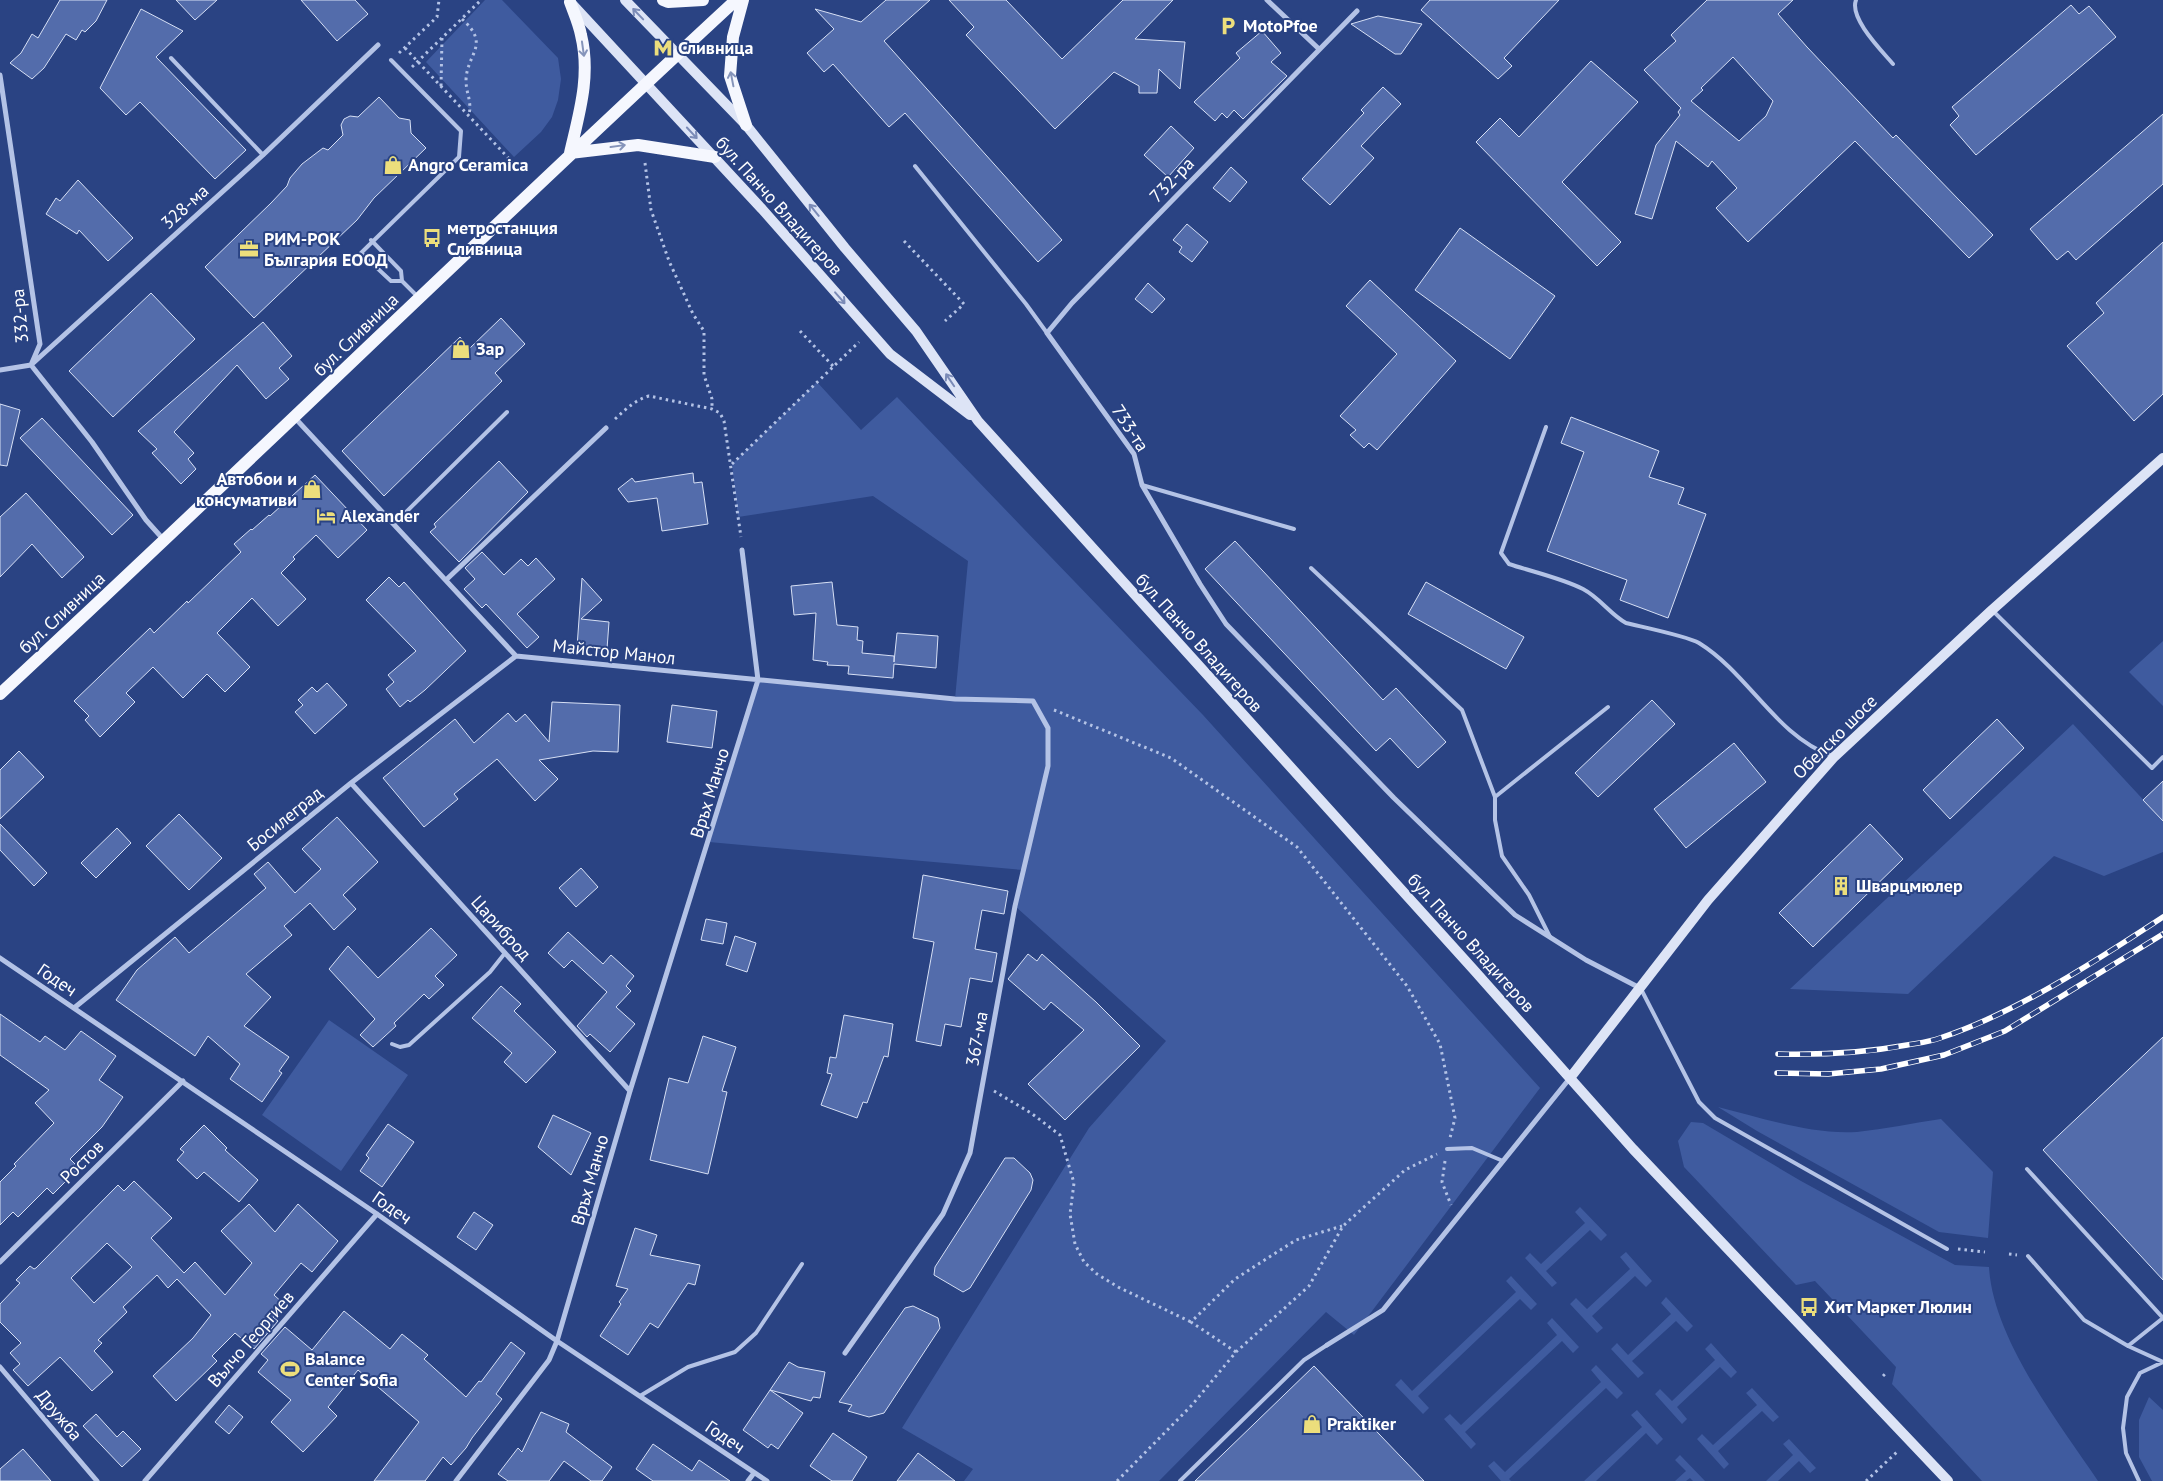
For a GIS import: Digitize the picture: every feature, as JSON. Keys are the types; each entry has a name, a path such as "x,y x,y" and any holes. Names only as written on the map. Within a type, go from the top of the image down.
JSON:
{"main road":[{"path":"663,0 668,2 703,0"},
{"name":"бул. Сливница","path":"0,694 165,542 570,153 736,0"},
{"path":"743,0 733,38 730,76 746,125"},
{"path":"569,1 581,34 586,66 583,99 570,153 638,145 715,158"}],"street":[{"name":"бул. Панчо Владигеров","path":"625,0 746,125 845,248 916,331 978,421 1633,1149 1948,1481"},
{"path":"1267,0 1319,49"},
{"name":"бул. Панчо Владигеров","path":"569,1 715,158 890,354 978,421"},
{"name":"732-ра","path":"1047,333 1072,303 1357,12"},
{"name":"328-ма","path":"31,365 264,155 378,45"},
{"name":"332-ра","path":"0,75 40,344 31,365 92,442 146,520 165,542"},
{"name":"733-та","path":"1047,333 1134,454 1142,485 1226,624 1408,812 1515,915 1586,960 1641,988"},
{"path":"0,370 31,365"},
{"path":"295,418 516,656"},
{"path":"446,580 606,428"},
{"name":"Обелско шосе","path":"1570,1078 1708,900 1834,757 1992,610 2163,458"},
{"name":"Връх Манчо","path":"456,1481 549,1360 557,1341 630,1091 758,680 742,550"},
{"name":"Майстор Манол","path":"516,656 955,699 1033,701"},
{"name":"Босилеград","path":"74,1008 351,783 516,656"},
{"name":"367-ма","path":"845,1353 942,1214 970,1153 1015,906 1048,766 1048,728 1033,701"},
{"name":"Цариброд","path":"351,783 630,1091"},
{"name":"Годеч","path":"0,958 377,1214 557,1341 767,1481"},
{"path":"1327,1345 1383,1310 1456,1217 1570,1078"},
{"name":"Ростов","path":"0,1262 183,1081"},
{"name":"Вълчо Георгиев","path":"145,1481 377,1214"},
{"name":"Дружба","path":"0,1367 97,1481"},
{"path":"748,1481 754,1472"}],"lane":[{"path":"1856,0 1858,21 1893,64"},
{"path":"171,58 264,155"},
{"path":"391,60 461,131 459,157 371,240 361,253 391,281 402,281"},
{"path":"915,166 1026,304 1047,333"},
{"path":"371,240 401,271 402,281 419,299"},
{"path":"394,524 507,412"},
{"path":"1546,427 1501,553 1504,560 1509,564 1583,589 1626,623 1698,642 1742,680 1799,739 1818,751 1834,757"},
{"path":"1142,485 1294,529"},
{"path":"1311,568 1462,710 1495,797 1495,820 1502,856 1529,895 1550,938"},
{"path":"1992,610 2152,768 2163,757"},
{"path":"1495,797 1608,707"},
{"path":"392,1044 400,1047 409,1045 490,972 505,953"},
{"path":"1641,988 1699,1102 1715,1118 1947,1248"},
{"path":"1448,1149 1472,1148 1503,1161"},
{"path":"2027,1169 2163,1318 2128,1346"},
{"path":"2028,1256 2084,1320 2128,1346 2163,1362"},
{"path":"640,1396 688,1367 735,1352 756,1333 802,1264"},
{"path":"1180,1481 1304,1360 1327,1345"},
{"path":"2139,1481 2126,1453 2123,1428 2126,1397 2140,1373 2163,1362"}],"path":[{"path":"391,60 437,17 439,0"},
{"path":"405,74 480,0"},
{"path":"462,18 472,28 476,37 475,50 466,80 470,98 468,116"},
{"path":"441,86 442,38"},
{"path":"404,48 514,164"},
{"path":"645,158 645,172 651,210 669,261 693,314 704,331 704,375 712,399 712,409"},
{"path":"904,241 964,304 945,321"},
{"path":"800,331 833,366"},
{"path":"732,464 864,338"},
{"path":"606,428 628,407 641,398 649,396 712,409 720,414 724,421 732,464 742,550"},
{"path":"1033,701 1171,758 1297,847 1408,986 1440,1044 1455,1118 1442,1182 1456,1217"},
{"path":"982,1087 999,1092 1060,1135 1074,1183 1070,1214 1075,1244 1084,1262 1097,1274 1118,1288 1191,1322 1236,1352"},
{"path":"1118,1481 1192,1405 1236,1352 1309,1286 1342,1226 1405,1170 1448,1149"},
{"path":"1191,1322 1243,1274 1296,1240 1342,1226"},
{"path":"1966,1250 1985,1252"},
{"path":"1866,1481 1900,1449"}],"shaded area":[{"path":"485,0 502,0 558,58 561,79 558,100 552,117 541,132 514,157 426,62"},
{"path":"817,382 861,430 897,397 1203,715 1540,1088 1354,1335 1326,1312 1159,1481 964,1481 973,1469 902,1428 1089,1128 1166,1041 1015,906 1023,870 709,842 758,680 955,699 968,561 873,496 738,517 732,464"},
{"path":"2163,641 2163,706 2129,672"},
{"path":"2073,724 2163,821 2163,852 2104,876 2054,856 1908,994 1790,989"},
{"path":"329,1020 408,1075 341,1171 262,1115"},
{"path":"1718,1107 1787,1125 1840,1132 1868,1131 1941,1119 1993,1172 1988,1238 1939,1232 1757,1131"},
{"path":"1691,1122 1703,1123 1801,1181 1955,1265 1989,1267 1993,1294 2002,1323 2015,1351 2047,1407 2098,1481 1982,1481 1892,1384 1896,1367 1815,1281 1796,1285 1684,1167 1678,1141"},
{"path":"1580,1207 1607,1235 1601,1241 1590,1230 1546,1271 1557,1283 1552,1287 1525,1258 1530,1253 1541,1264 1585,1223 1575,1212"},
{"path":"1626,1252 1652,1281 1646,1287 1635,1276 1592,1316 1603,1328 1597,1333 1570,1304 1576,1298 1587,1309 1630,1269 1620,1257"},
{"path":"1511,1276 1537,1304 1531,1310 1520,1299 1418,1396 1429,1408 1423,1414 1395,1385 1401,1379 1412,1391 1516,1292 1506,1281"},
{"path":"1666,1297 1693,1326 1687,1332 1676,1321 1632,1361 1644,1373 1638,1378 1611,1349 1617,1343 1628,1355 1671,1314 1661,1303"},
{"path":"1552,1318 1579,1347 1573,1353 1562,1341 1465,1432 1476,1444 1471,1449 1444,1419 1450,1414 1461,1425 1557,1335 1547,1323"},
{"path":"1711,1343 1737,1372 1731,1378 1720,1367 1677,1407 1687,1419 1682,1424 1655,1394 1660,1389 1672,1401 1715,1360 1705,1349"},
{"path":"1596,1365 1623,1393 1617,1399 1606,1388 1509,1479 1511,1481 1501,1481 1488,1466 1494,1461 1505,1472 1601,1382 1591,1370"},
{"path":"1752,1388 1779,1417 1773,1422 1762,1411 1718,1451 1729,1464 1724,1469 1697,1439 1702,1434 1713,1445 1757,1405 1746,1393"},
{"path":"2149,1397 2163,1410 2163,1481 2152,1481 2139,1457 2139,1420"},
{"path":"1637,1410 1663,1439 1657,1445 1646,1433 1596,1481 1584,1481 1642,1427 1631,1415"},
{"path":"1789,1439 1816,1468 1810,1473 1799,1461 1778,1481 1766,1481 1793,1455 1783,1444"},
{"path":"1680,1455 1705,1481 1693,1481 1690,1478 1686,1481 1675,1481 1686,1471 1675,1460"}],"building":[{"path":"60,0 107,0 96,21 85,32 82,30 76,40 66,34 44,68 32,79 10,63 21,53 32,34 38,38"},
{"path":"176,0 217,0 195,20"},
{"path":"301,0 355,0 368,14 337,41"},
{"path":"886,0 930,0 884,41 1062,240 1038,262 905,113 889,127 833,64 824,72 807,53 834,29 815,9 861,22"},
{"path":"949,0 1006,0 1062,59 1123,0 1173,0 1135,39 1185,42 1180,89 1159,69 1157,93 1139,93 1139,86 1114,72 1055,129 966,35 974,27"},
{"path":"1430,0 1559,0 1504,58 1512,66 1498,79 1421,10"},
{"path":"1707,0 1793,0 1778,14 1893,138 1896,135 1993,235 1969,258 1855,141 1748,242 1716,208 1737,188 1712,161 1708,167 1676,141 1652,219 1635,214 1656,145 1680,115 1678,112 1681,108 1644,70 1676,41 1671,35","holes":["1733,57 1773,101 1766,116 1739,141 1691,101 1703,90 1701,88"]},
{"path":"2071,5 2079,14 2089,6 2116,37 1976,155 1950,125 1959,116 1952,107"},
{"path":"141,9 183,31 156,57 246,150 215,179 140,102 126,115 100,88"},
{"path":"1378,16 1422,24 1401,54 1395,54 1351,24"},
{"path":"1262,31 1281,53 1271,62 1287,76 1243,119 1234,110 1227,118 1222,113 1215,121 1194,102 1240,58 1236,53"},
{"path":"1591,61 1638,102 1562,182 1621,242 1597,266 1476,142 1500,118 1519,137"},
{"path":"1383,87 1401,104 1361,146 1374,158 1330,205 1302,179 1364,113 1361,110"},
{"path":"379,97 399,118 410,120 411,133 426,148 374,198 357,220 254,318 205,267 271,203 287,186 290,178 302,164 323,148 328,150 343,135 341,125 344,119 350,116 358,117"},
{"path":"2163,114 2163,184 2076,260 2068,251 2057,260 2030,229"},
{"path":"1171,126 1194,148 1168,177 1144,155"},
{"path":"1231,167 1247,182 1230,202 1213,188"},
{"path":"78,180 133,238 108,261 79,230 77,234 46,214 56,198 60,201"},
{"path":"1187,224 1208,242 1192,262 1179,252 1182,247 1173,240"},
{"path":"1460,228 1555,296 1510,359 1415,290"},
{"path":"2163,242 2163,394 2134,421 2067,346 2104,313 2096,303"},
{"path":"1370,280 1456,361 1377,450 1369,443 1364,448 1350,435 1356,430 1340,416 1397,354 1346,306"},
{"path":"1148,283 1165,299 1152,313 1135,299"},
{"path":"151,293 195,339 113,417 69,371"},
{"path":"501,318 525,344 495,373 502,381 384,496 342,451 460,337 470,348"},
{"path":"263,322 292,356 279,368 289,379 266,399 237,365 174,432 194,453 188,459 196,469 181,484 152,453 157,449 138,431"},
{"path":"0,404 20,410 7,466 0,465"},
{"path":"1571,417 1659,451 1649,477 1684,488 1678,504 1706,514 1668,618 1620,600 1627,580 1547,551 1584,452 1561,443"},
{"path":"42,418 133,515 112,535 20,438"},
{"path":"499,461 528,492 459,562 430,532 436,527 434,524"},
{"path":"693,473 694,483 702,482 708,524 662,531 657,498 628,502 618,489 632,478 635,482"},
{"path":"315,475 367,530 338,558 316,535 293,557 295,559 281,573 306,599 278,626 252,598 217,633 250,667 225,692 207,674 183,698 153,667 126,693 135,702 100,737 85,720 89,716 74,701 150,628 154,633 187,601 188,603 241,552 234,544 270,516"},
{"path":"26,493 84,557 62,578 32,544 0,577 0,517"},
{"path":"1235,541 1383,700 1396,688 1446,742 1418,768 1390,738 1376,751 1205,569"},
{"path":"482,552 504,575 521,559 528,566 536,558 555,579 517,614 539,637 527,648 486,604 482,608 464,589 475,579 465,568"},
{"path":"389,577 399,587 404,582 466,651 425,690 400,707 386,689 394,682 388,675 416,651 366,600"},
{"path":"582,578 602,600 581,619 609,622 607,649 577,647"},
{"path":"832,582 837,625 858,627 857,640 863,641 862,653 894,656 894,662 897,633 938,636 936,668 894,664 893,678 848,674 849,666 827,665 828,662 813,660 816,613 794,615 791,586"},
{"path":"1426,582 1524,637 1506,669 1408,614"},
{"path":"327,683 347,705 315,734 295,712 303,705 298,700 312,687 317,692"},
{"path":"1652,700 1675,724 1598,797 1575,773"},
{"path":"552,702 620,705 618,752 593,751 539,760 558,779 535,801 497,759 454,794 458,799 424,827 383,778 455,719 474,743 508,713 516,722 525,714 549,742"},
{"path":"672,705 717,711 712,748 667,742"},
{"path":"1997,719 2024,748 1950,819 1923,790"},
{"path":"1734,743 1766,782 1686,848 1654,809"},
{"path":"19,751 44,777 0,819 0,770"},
{"path":"2163,781 2163,821 2143,800"},
{"path":"179,814 222,858 189,890 146,846"},
{"path":"337,817 378,862 343,895 356,909 334,930 310,903 284,926 292,935 246,974 271,997 244,1026 289,1057 279,1071 282,1073 262,1102 230,1079 240,1064 208,1036 195,1056 116,1000 137,970 175,937 189,953 266,888 254,874 268,862 295,893 321,869 302,849"},
{"path":"0,824 47,873 34,886 0,850"},
{"name":"Шварцмюлер","path":"1870,824 1903,859 1813,947 1779,913"},
{"path":"117,828 131,843 96,878 81,863"},
{"path":"581,868 598,887 576,907 559,888"},
{"path":"923,875 1008,891 1004,914 982,910 975,949 997,953 992,982 970,978 961,1027 945,1024 941,1046 916,1041 934,942 913,938"},
{"path":"706,919 727,923 723,944 701,940"},
{"path":"431,928 457,955 435,976 444,985 429,999 424,994 394,1023 396,1026 373,1047 360,1035 375,1019 329,969 348,946 378,978"},
{"path":"568,932 603,964 611,955 634,976 626,986 631,991 616,1007 635,1024 610,1052 590,1034 587,1037 577,1026 607,992 572,960 564,968 548,953"},
{"path":"735,936 756,943 747,972 726,965"},
{"path":"1028,954 1037,961 1042,954 1096,1002 1140,1046 1065,1120 1028,1084 1084,1030 1051,1002 1044,1010 1008,979"},
{"path":"501,986 521,1004 514,1011 556,1052 526,1083 504,1062 512,1053 472,1018"},
{"path":"0,1014 40,1042 45,1036 65,1050 81,1031 116,1056 99,1080 123,1097 102,1127 70,1159 79,1168 53,1194 47,1188 18,1217 13,1212 0,1225 0,1182 16,1166 14,1164 54,1123 35,1103 49,1090 0,1055"},
{"path":"844,1015 893,1024 888,1057 884,1056 867,1103 863,1102 857,1118 821,1105 832,1074 827,1073 830,1057 836,1058"},
{"path":"703,1036 736,1047 722,1091 727,1092 708,1174 650,1160 669,1078 688,1083"},
{"path":"2163,1037 2163,1280 2043,1150"},
{"path":"553,1115 591,1133 571,1175 538,1147"},
{"path":"388,1124 414,1142 382,1187 360,1171 369,1158 366,1155"},
{"path":"204,1125 227,1148 225,1150 258,1180 239,1202 204,1172 197,1179 177,1160 184,1152 180,1149"},
{"path":"1005,1158 1014,1158 1030,1173 1033,1180 1031,1190 970,1288 963,1292 934,1275 935,1267"},
{"path":"134,1181 172,1218 151,1238 184,1273 195,1262 225,1295 252,1263 221,1231 249,1204 275,1232 298,1204 338,1241 312,1272 301,1263 274,1295 285,1305 273,1317 278,1321 254,1349 235,1333 212,1356 217,1361 176,1401 153,1376 193,1338 211,1315 177,1279 168,1288 157,1275 123,1307 127,1312 98,1340 102,1343 94,1351 113,1372 92,1391 60,1357 28,1386 13,1370 20,1364 10,1353 21,1343 0,1322 0,1304 20,1283 16,1280 30,1266 34,1269 36,1268 118,1185 124,1191","holes":["107,1243 132,1267 94,1303 71,1278"]},
{"path":"474,1212 493,1225 476,1250 457,1237"},
{"path":"635,1228 657,1235 650,1255 700,1265 695,1285 688,1283 658,1328 650,1323 628,1355 600,1336 621,1304 619,1302 628,1289 616,1286"},
{"path":"913,1306 938,1318 940,1328 884,1413 869,1417 848,1411 852,1405 839,1402 905,1308"},
{"path":"344,1311 390,1349 402,1334 428,1355 424,1359 466,1397 479,1381 481,1382 511,1342 525,1353 496,1394 502,1399 466,1448 451,1465 443,1457 425,1481 374,1481 419,1422 358,1370 328,1407 337,1416 303,1452 271,1422 291,1400 258,1372 268,1360 261,1354 285,1327 312,1350"},
{"path":"789,1362 798,1367 825,1372 820,1398 813,1397 811,1401 770,1390"},
{"name":"Praktiker","path":"1314,1366 1424,1481 1195,1481"},
{"path":"770,1390 803,1413 778,1449 771,1444 768,1448 743,1430"},
{"path":"229,1405 243,1417 229,1434 215,1422"},
{"path":"541,1412 569,1424 566,1432 612,1467 602,1481 591,1481 564,1461 549,1481 508,1481 498,1474 518,1448 522,1452"},
{"path":"96,1414 117,1437 123,1431 141,1449 122,1467 83,1426"},
{"path":"833,1433 867,1457 852,1481 832,1481 810,1466"},
{"path":"653,1444 692,1471 699,1460 730,1481 653,1481 636,1469"},
{"path":"23,1449 51,1481 0,1481 0,1469"},
{"path":"918,1453 955,1481 897,1481"}],"railway":[{"path":"1778,1054 1859,1052 1891,1048 1940,1038 1997,1015 2055,985 2163,917"},
{"path":"1777,1073 1828,1074 1881,1069 1944,1055 2005,1031 2163,934"}],"place":[{"name":"MotoPfoe","path":"1228,26"},
{"name":"Сливница","path":"663,48"},
{"name":"Angro Ceramica","path":"393,165"},
{"name":"метростанция Сливница","path":"432,238"},
{"name":"РИМ-РОК България ЕООД","path":"249,249"},
{"name":"Зар","path":"461,349"},
{"name":"Автобои и консумативи","path":"312,489"},
{"name":"Alexander","path":"326,516"},
{"name":"Шварцмюлер","path":"1841,886"},
{"name":"Хит Маркет Люлин","path":"1809,1307"},
{"name":"Balance Center Sofia","path":"290,1369"},
{"name":"Praktiker","path":"1312,1424"}]}
